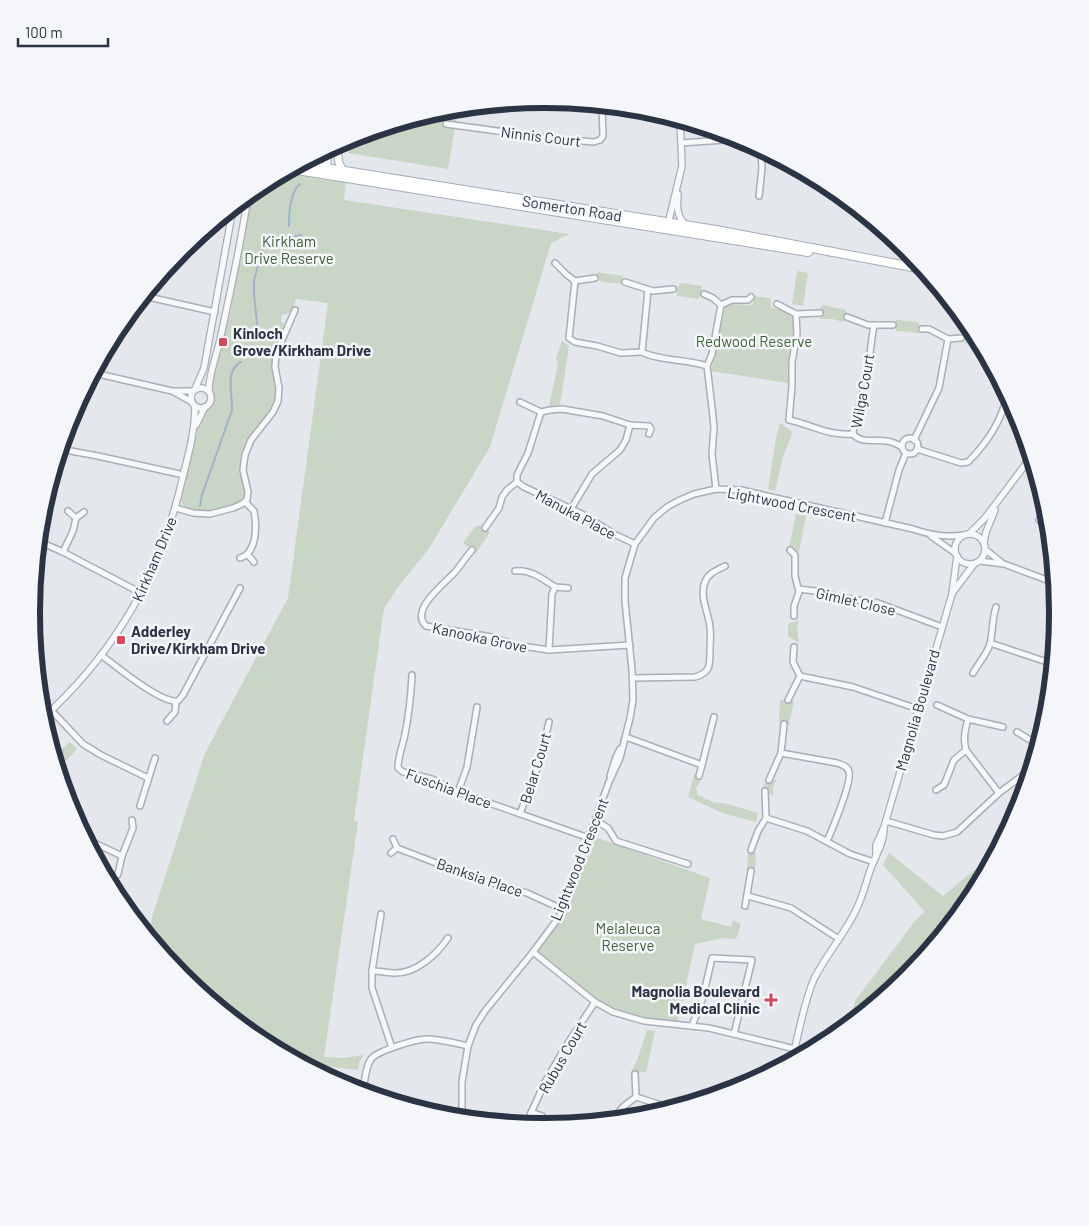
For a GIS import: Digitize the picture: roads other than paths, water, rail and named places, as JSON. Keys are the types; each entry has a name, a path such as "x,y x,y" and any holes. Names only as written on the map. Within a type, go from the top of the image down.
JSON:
{"main road":[{"path":"337,153 339,164 343,171"},
{"path":"326,171 327,158"},
{"name":"Somerton Road","path":"310,167 447,194 668,226 687,226 752,236 912,267"},
{"name":"Somerton Road","path":"302,171 314,173 343,171 595,212 809,252 842,255"}],"street":[{"name":"Ninnis Court","path":"446,124 594,142 600,140 603,136 602,112"},
{"path":"680,127 682,160 677,210 682,222 687,226"},
{"path":"681,143 721,140"},
{"path":"759,196 761,158"},
{"name":"Somerton Road","path":"300,172 314,173"},
{"path":"668,226 679,182"},
{"path":"172,391 200,408 205,407 211,400 209,380 226,315 246,207"},
{"path":"595,212 660,218 668,215 671,210"},
{"path":"193,404 191,396 202,373 231,218"},
{"path":"555,263 567,276 575,281 595,278"},
{"path":"575,281 569,338 575,342 597,346 621,354 642,352 650,356 673,358 706,366"},
{"path":"625,282 654,292 673,289"},
{"path":"642,352 648,290"},
{"path":"704,294 713,298 721,305"},
{"path":"151,298 226,315"},
{"path":"721,305 732,300 748,300 751,298"},
{"path":"777,304 796,314 820,313"},
{"path":"716,489 712,454 712,408 706,366 712,354 721,305"},
{"path":"176,508 193,513 210,514 226,511 245,502 248,495 243,470 245,455 251,440 273,412 278,401 279,388 275,367 276,354 295,310"},
{"path":"796,314 797,334 792,362 789,420 812,426 830,434 852,434"},
{"path":"848,317 868,325 893,325"},
{"name":"Wilga Court","path":"874,326 865,386 858,406 852,434 856,438 863,440 885,441 902,447"},
{"path":"922,328 929,329 948,339 961,338"},
{"path":"914,440 939,388 948,339"},
{"path":"101,375 172,391 194,390 201,387 209,391"},
{"path":"520,402 541,412 562,409 590,413 630,425 649,426 651,429 649,434"},
{"name":"Kirkham Drive","path":"193,404 194,429"},
{"path":"917,449 962,463 968,462 1000,420 1004,405"},
{"name":"Kirkham Drive","path":"51,710 82,679 102,655 141,593 158,558 176,508 194,429 205,407"},
{"path":"485,528 499,508 502,497 517,482 517,475 528,453 541,412"},
{"path":"571,509 592,474 620,450 626,440 630,425"},
{"path":"906,453 902,447 906,440 914,440"},
{"path":"914,440 917,444 917,449"},
{"path":"906,453 914,453 917,449"},
{"path":"67,451 184,475"},
{"path":"885,523 899,470 906,453"},
{"path":"970,534 977,528 1026,464"},
{"name":"Manuka Place","path":"517,482 582,514 614,534 635,544"},
{"name":"Lightwood Crescent","path":"462,1110 462,1082 468,1046 476,1025 485,1010 559,917 610,782 616,757 625,739 633,700 625,601 625,578 635,544 654,518 667,508 694,494 716,489 741,490 928,534 948,537 963,535"},
{"path":"977,562 983,558 986,550 984,542 990,519 1000,499"},
{"path":"240,558 248,555 254,539 255,514 245,502"},
{"path":"68,512 76,518"},
{"path":"63,552 73,531 76,518 84,512"},
{"name":"Lightwood Crescent","path":"928,534 956,554"},
{"path":"984,542 978,536 963,535 956,542 956,554 964,563 1004,564 1048,580"},
{"path":"45,544 141,593"},
{"name":"Kanooka Grove","path":"472,550 456,571 430,596 422,617 423,623 428,627 492,636 515,645 549,650 630,645"},
{"name":"Gimlet Close","path":"790,550 795,555 795,576 799,589 794,606 794,616"},
{"path":"986,550 1004,564"},
{"name":"Magnolia Boulevard","path":"795,1049 810,991 821,966 852,918 864,893 875,859 876,845 885,824 952,594 956,554"},
{"path":"248,555 254,562"},
{"name":"Magnolia Boulevard","path":"952,594 977,562"},
{"path":"632,678 695,677 702,675 709,669 710,627 702,592 705,582 711,573 725,566"},
{"path":"515,572 524,570 542,578 555,587 568,588"},
{"path":"549,650 552,594 555,587"},
{"path":"167,721 175,712 176,701 183,695 240,588"},
{"name":"Gimlet Close","path":"799,589 823,592 836,597 878,604 942,626"},
{"path":"973,673 990,643 992,619 996,607"},
{"path":"990,643 1047,662"},
{"path":"794,647 793,662 800,676 853,687 918,708"},
{"path":"102,655 140,684 170,700 176,701"},
{"name":"Fuschia Place","path":"412,675 410,704 398,768 403,772 432,779 458,792 589,838"},
{"path":"788,700 800,676"},
{"path":"937,705 968,719 1003,727"},
{"path":"458,792 467,767 477,707"},
{"path":"51,710 83,744 148,778"},
{"path":"699,776 714,717"},
{"path":"968,719 963,742 966,750 999,793"},
{"name":"Belar Court","path":"520,814 540,760 549,722"},
{"path":"769,780 782,753 784,724"},
{"path":"1017,732 1033,742"},
{"path":"625,739 702,765"},
{"path":"936,790 944,785 954,760 966,750"},
{"path":"782,753 846,766 849,772 849,780 836,820 827,840"},
{"path":"140,806 155,758"},
{"path":"885,824 943,836 957,832 999,793 1022,776"},
{"path":"751,850 758,831 766,818 765,791"},
{"path":"766,818 807,831 850,854 875,859"},
{"path":"115,877 118,874 132,828 132,820"},
{"path":"595,820 608,828 616,841 688,864"},
{"path":"391,853 396,848 393,839"},
{"path":"96,843 122,856"},
{"name":"Banksia Place","path":"396,848 478,879 527,893 562,909"},
{"path":"745,906 751,871"},
{"path":"748,896 791,908 839,939"},
{"path":"381,914 372,971 372,988 392,1048"},
{"path":"372,971 396,973 413,969 429,959 442,947 448,938"},
{"path":"533,952 595,1002 613,1012 631,1018 734,1034 795,1049"},
{"path":"692,1026 703,996 712,958 752,960 734,1034"},
{"name":"Rubus Court","path":"529,1117 553,1068 595,1002"},
{"path":"365,1084 367,1067 377,1053 424,1038 468,1046"},
{"path":"635,1074 636,1097"},
{"path":"636,1097 659,1104"},
{"path":"619,1112 636,1097"},
{"name":"Rubus Court","path":"531,1112 542,1116"}],"waterway":[{"path":"289,226 292,198 300,184"},
{"path":"294,237 301,235"},
{"path":"258,333 254,280 263,248 267,245 273,245"},
{"path":"200,506 202,495 232,410 231,377 236,366 241,362"}],"place":[{"name":"Kinloch Grove/Kirkham Drive","path":"223,342"},
{"name":"Adderley Drive/Kirkham Drive","path":"121,640"},
{"name":"Magnolia Boulevard Medical Clinic","path":"771,1000"}],"park label":[{"name":"Kirkham Drive Reserve","path":"289,250"},
{"name":"Redwood Reserve","path":"754,341"},
{"name":"Melaleuca Reserve","path":"628,936"}]}
